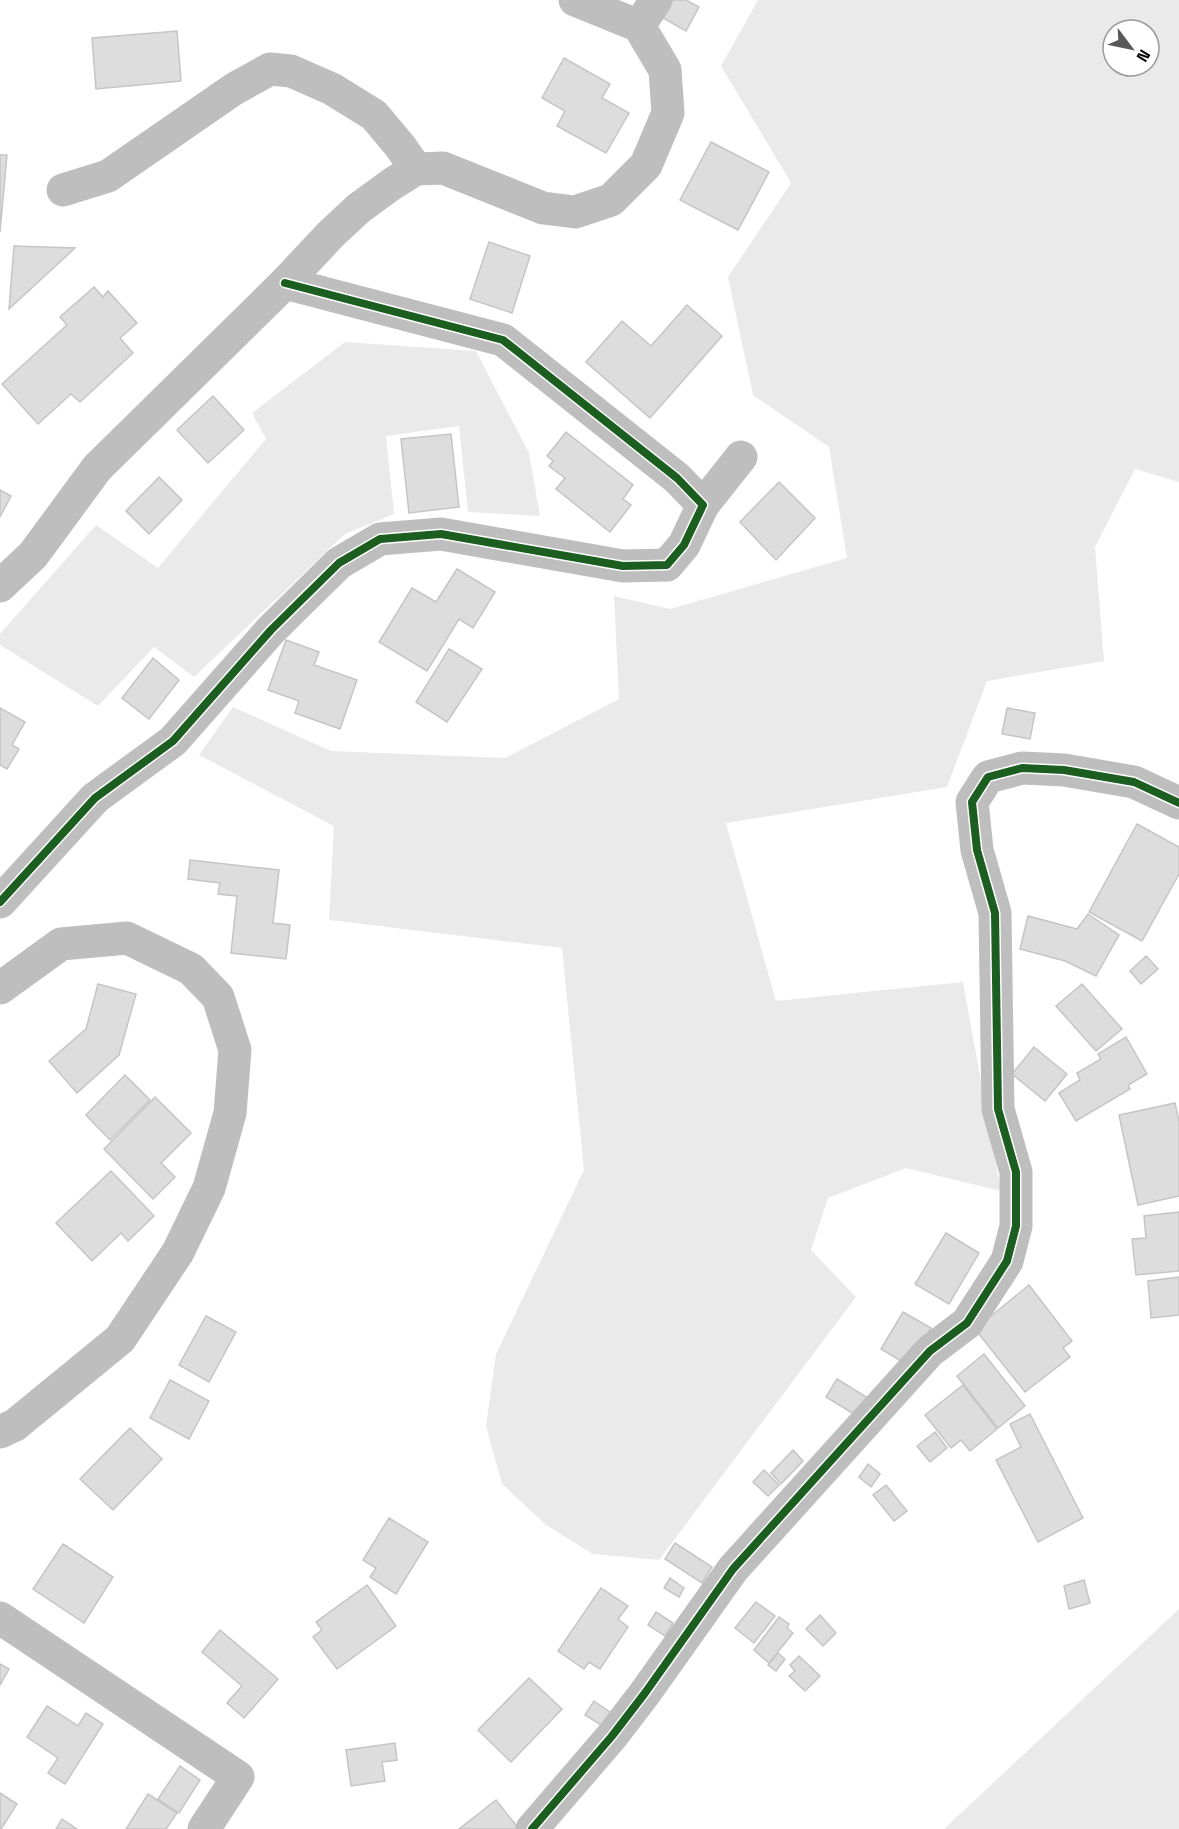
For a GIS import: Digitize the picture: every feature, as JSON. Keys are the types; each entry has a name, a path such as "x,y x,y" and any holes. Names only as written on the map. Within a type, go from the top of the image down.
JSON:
{"street":[{"path":"0,586 33,555 98,468 285,283 331,234 359,208 416,169 443,168 543,208 575,212 611,200 646,165 668,113 665,70 647,13 575,0"},
{"path":"63,190 108,176 234,89 270,69 291,72 332,89 374,115 416,169"},
{"path":"285,283 503,340 677,478 703,505"},
{"path":"0,902 95,798 173,741 271,630 339,563 380,539 441,534 623,567 667,565 684,545 703,505 741,457"},
{"path":"532,1829 645,1694 733,1569 930,1351 967,1323 1006,1261 1016,1226 1016,1172 998,1109 995,913 977,850 972,801 988,777 1022,768 1064,770 1134,782 1179,803"},
{"path":"0,988 61,944 127,938 191,969 218,998 235,1050 230,1113 209,1188 178,1252 120,1339 15,1425 0,1432"},
{"path":"0,1618 238,1777 204,1829"}],"shaded area":[{"path":"758,0 1179,0 1179,482 1135,469 1095,547 1104,661 987,681 947,787 726,823 776,1001 963,982 1001,1191 906,1168 828,1198 811,1250 856,1297 659,1560 593,1554 546,1525 502,1484 486,1426 496,1354 584,1170 562,948 329,920 334,826 199,755 233,707 331,751 505,758 619,699 614,596 670,609 847,558 829,447 753,395 728,277 791,183 721,66"},
{"path":"345,342 476,351 529,453 540,516 468,512 459,426 386,436 394,514 345,534 194,677 154,647 98,706 0,645 0,634 96,525 158,568 266,439 252,413"},
{"path":"1179,1609 1179,1829 944,1829"}],"building":[{"path":"673,0 686,0 699,7 686,31 663,18"},
{"path":"177,31 181,81 96,89 92,38"},
{"path":"564,58 610,84 602,98 629,113 606,153 557,126 565,111 542,98"},
{"path":"711,142 769,172 738,230 680,200"},
{"path":"0,155 7,155 0,232"},
{"path":"489,242 530,256 512,313 470,299"},
{"path":"14,246 75,248 9,309"},
{"path":"94,287 103,297 108,291 137,323 120,338 133,353 80,402 71,394 38,424 2,384 67,325 60,317"},
{"path":"687,305 722,336 650,418 586,362 622,321 651,346"},
{"path":"213,396 244,430 208,463 177,430"},
{"path":"566,432 633,485 623,499 631,505 610,532 556,489 565,478 549,466 553,461 547,456"},
{"path":"451,434 459,507 409,513 401,439"},
{"path":"159,477 182,500 149,534 126,511"},
{"path":"779,482 815,518 776,560 740,522"},
{"path":"0,490 11,496 0,517"},
{"path":"457,569 495,592 473,628 459,619 427,671 379,642 412,588 436,602"},
{"path":"286,640 319,652 314,665 357,680 340,729 295,713 299,701 268,690"},
{"path":"449,649 482,669 447,722 416,702"},
{"path":"153,658 179,680 149,719 122,698"},
{"path":"0,708 25,722 12,745 19,749 7,769 0,765"},
{"path":"1007,708 1035,713 1030,739 1002,734"},
{"path":"1137,824 1179,847 1179,874 1142,941 1089,912"},
{"path":"190,860 279,870 273,923 290,925 286,959 231,953 237,896 218,894 220,883 188,879"},
{"path":"1088,914 1119,935 1096,976 1065,961 1020,949 1028,916 1077,929"},
{"path":"1146,956 1158,969 1141,984 1130,971"},
{"path":"98,984 136,994 119,1055 77,1093 49,1061 86,1029"},
{"path":"1082,984 1122,1029 1096,1051 1056,1006"},
{"path":"1126,1037 1147,1074 1128,1085 1130,1089 1076,1121 1059,1093 1080,1080 1077,1073 1101,1059 1098,1054"},
{"path":"1034,1047 1067,1074 1045,1101 1012,1074"},
{"path":"125,1075 150,1100 110,1140 86,1115"},
{"path":"155,1097 191,1133 161,1163 175,1177 153,1199 104,1149"},
{"path":"1175,1103 1179,1121 1179,1196 1138,1205 1119,1115"},
{"path":"111,1171 154,1216 128,1241 121,1233 92,1261 56,1223"},
{"path":"1179,1212 1179,1271 1136,1275 1132,1239 1146,1238 1144,1216"},
{"path":"946,1233 979,1253 949,1304 915,1284"},
{"path":"1179,1277 1179,1315 1151,1318 1148,1281"},
{"path":"1029,1285 1072,1341 1063,1348 1070,1357 1025,1392 975,1329"},
{"path":"903,1312 931,1328 909,1366 881,1349"},
{"path":"206,1316 236,1332 209,1382 179,1365"},
{"path":"984,1354 1025,1406 998,1428 957,1376"},
{"path":"837,1379 868,1398 857,1416 826,1397"},
{"path":"170,1380 209,1401 189,1439 150,1418"},
{"path":"963,1385 997,1429 970,1451 961,1440 951,1448 925,1415"},
{"path":"1030,1414 1083,1518 1038,1542 996,1460 1021,1447 1010,1424"},
{"path":"130,1428 162,1459 113,1510 80,1479"},
{"path":"935,1432 947,1448 930,1462 917,1446"},
{"path":"793,1450 803,1461 781,1484 771,1473"},
{"path":"868,1464 880,1474 871,1487 859,1477"},
{"path":"764,1470 779,1485 768,1496 753,1482"},
{"path":"886,1485 907,1511 894,1521 873,1495"},
{"path":"389,1518 428,1542 396,1594 370,1577 376,1568 363,1560"},
{"path":"675,1543 712,1567 702,1583 665,1559"},
{"path":"63,1544 113,1577 84,1623 33,1589"},
{"path":"670,1578 684,1588 679,1597 664,1588"},
{"path":"1084,1580 1090,1603 1069,1609 1064,1586"},
{"path":"367,1585 396,1626 337,1669 313,1637 322,1630 316,1622"},
{"path":"601,1588 628,1606 618,1619 628,1627 600,1669 589,1662 584,1669 558,1651"},
{"path":"756,1602 775,1616 754,1643 735,1628"},
{"path":"656,1612 673,1623 665,1636 648,1625"},
{"path":"820,1615 836,1633 823,1646 806,1629"},
{"path":"779,1617 789,1624 787,1628 793,1633 769,1663 754,1650"},
{"path":"220,1630 278,1679 244,1718 227,1703 242,1686 202,1652"},
{"path":"778,1653 785,1659 776,1671 768,1665"},
{"path":"799,1656 820,1676 805,1691 789,1676 795,1671 790,1665"},
{"path":"0,1664 9,1669 0,1685"},
{"path":"529,1678 562,1709 511,1762 478,1730"},
{"path":"594,1701 614,1715 606,1728 585,1715"},
{"path":"47,1706 78,1726 86,1713 103,1724 65,1784 48,1773 58,1758 27,1737"},
{"path":"395,1743 397,1760 382,1762 385,1781 351,1786 346,1750"},
{"path":"180,1766 200,1780 179,1813 158,1799"},
{"path":"0,1793 17,1804 1,1829 0,1829"},
{"path":"148,1794 177,1813 166,1829 126,1829"},
{"path":"496,1800 519,1829 459,1829"},
{"path":"62,1819 77,1829 56,1829"}],"cycle path":[{"path":"0,902 95,798 173,741 271,630 339,563 380,539 441,534 623,566 667,565 684,545 703,505 677,478 503,340 285,283"},
{"path":"532,1829 612,1736 733,1569 930,1351 967,1323 1007,1261 1016,1226 1016,1172 998,1109 995,913 977,850 972,802 988,777 1022,768 1064,770 1134,782 1179,803"}]}
